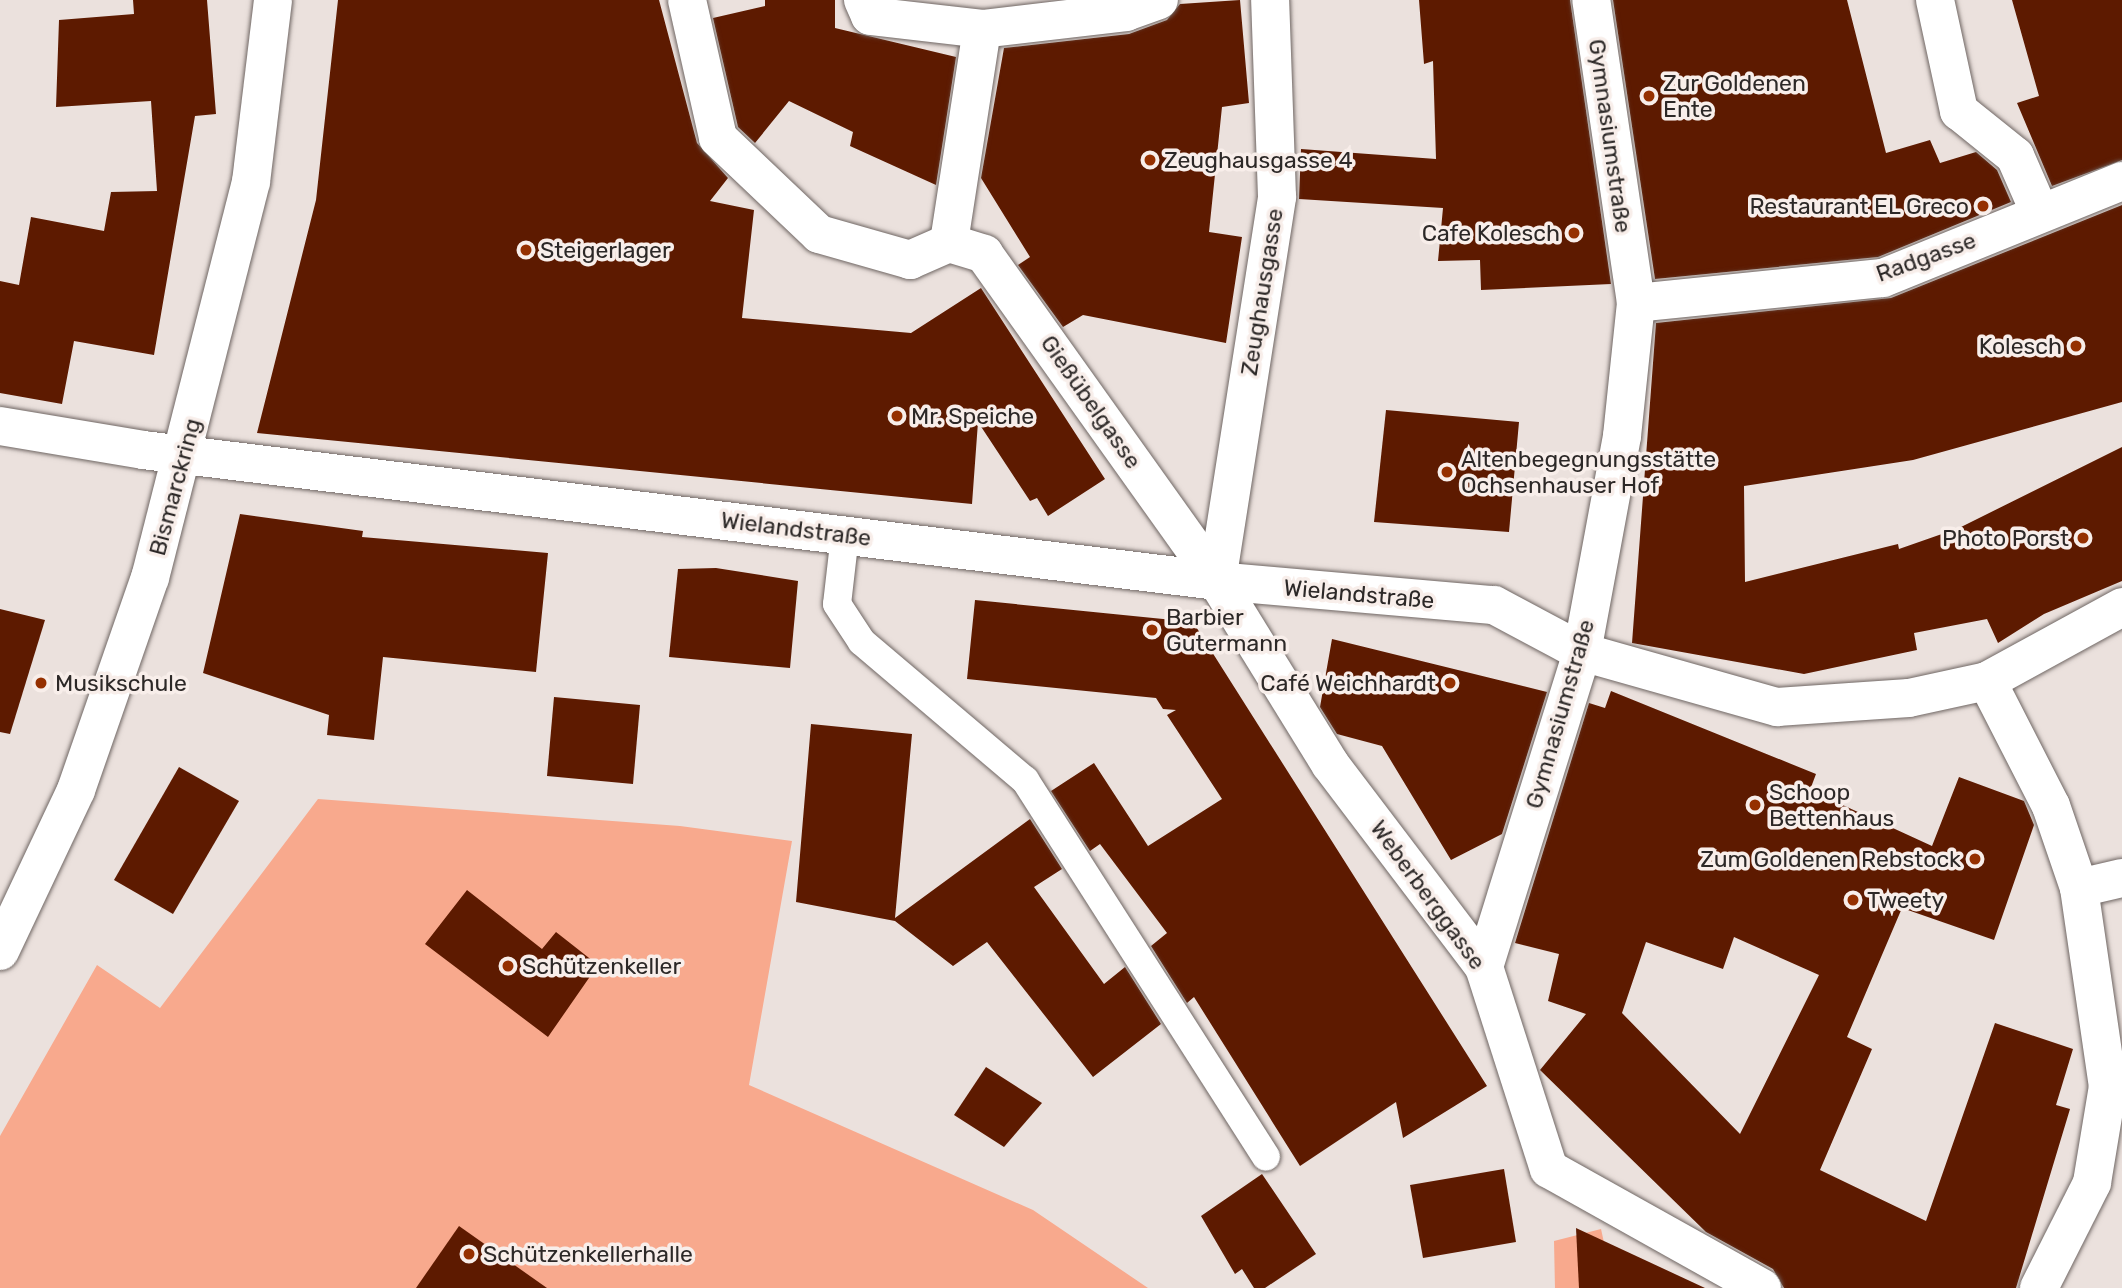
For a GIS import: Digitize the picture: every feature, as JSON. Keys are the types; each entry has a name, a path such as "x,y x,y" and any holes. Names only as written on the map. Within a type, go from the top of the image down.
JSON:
{"street":[{"name":"Bismarckring","path":"0,951 115,691 185,454 251,182 273,0"},
{"path":"687,0 718,138 819,234 910,260 948,243 982,29"},
{"path":"863,0 870,16 982,29 1126,12 1159,0"},
{"name":"Zeughausgasse","path":"1217,581 1277,197 1270,0"},
{"name":"Gymnasiumstraße","path":"1484,967 1582,652 1622,436 1636,303 1591,0"},
{"path":"1935,0 1958,111 2015,156 2040,213"},
{"name":"Radgasse","path":"1636,303 1883,278 2122,181"},
{"name":"Gießübelgasse","path":"948,243 984,254 1217,581"},
{"name":"Wielandstraße","path":"0,426 185,454 1217,581 1494,605 1582,652 1777,707 1909,698 1987,681 2122,607"},
{"name":"Weberberggasse","path":"1217,581 1330,764 1484,967 1549,1169 1762,1288"},
{"path":"1987,681 2051,806 2079,888 2115,1092 2092,1182 2039,1288"},
{"path":"2079,888 2122,878"}],"lane":[{"path":"845,535 837,604 862,642 1025,780 1266,1157"}],"shaded area":[{"path":"318,799 680,826 792,841 749,1085 1033,1210 1148,1288 0,1288 0,1136 97,965 160,1008"},
{"path":"1601,1229 1614,1288 1555,1288 1554,1241"}],"building":[{"path":"133,0 207,0 216,114 195,116 154,355 74,341 62,404 0,393 0,281 19,285 31,217 104,231 111,192 157,191 151,101 56,107 59,20 134,14"},
{"name":"Steigerlager","path":"338,0 659,0 697,143 728,178 710,201 754,210 742,318 911,333 981,288 1105,479 1048,516 1037,498 1030,501 978,422 972,504 257,433 316,200"},
{"path":"765,0 835,0 835,28 956,57 936,185 850,146 853,132 789,101 755,143 738,127 713,18 765,6"},
{"path":"1240,0 1249,103 1222,107 1209,232 1242,237 1226,343 1083,315 1063,327 1018,265 1030,257 981,178 1004,48 1129,34 1167,20 1180,4"},
{"path":"1419,0 1570,0 1611,284 1481,290 1480,260 1438,261 1443,208 1299,199 1301,149 1436,159 1433,61 1424,64"},
{"path":"1613,0 1847,0 1886,153 1930,140 1940,163 1976,152 1997,170 2011,202 1878,257 1655,279"},
{"path":"2012,0 2122,0 2122,160 2052,186 2017,103 2039,96"},
{"path":"2122,205 2122,402 1913,460 1744,486 1745,582 1898,544 1899,549 1959,528 2122,447 2122,581 2044,614 1998,643 1987,619 1914,633 1917,650 1804,674 1632,643 1656,323 1891,298"},
{"name":"Altenbegegnungsstätte Ochsenhauser Hof","path":"1386,410 1519,422 1509,532 1374,522"},
{"path":"240,514 363,531 362,537 548,553 536,672 383,657 374,740 327,735 329,715 203,673"},
{"path":"716,568 798,581 790,668 669,657 678,569"},
{"path":"975,600 1193,622 1487,1086 1403,1138 1396,1102 1300,1166 1194,997 1187,1003 1151,946 1167,933 1100,844 1090,851 1051,791 1094,763 1148,846 1222,799 1167,715 1176,710 1163,709 1156,698 967,679"},
{"path":"0,609 45,620 10,734 0,732"},
{"path":"1332,639 1547,692 1502,834 1451,860 1382,746 1337,734 1320,707"},
{"path":"1611,691 1816,774 1810,790 1932,846 1959,777 2024,801 2034,825 1994,940 1902,908 1847,1037 1872,1049 1820,1170 1926,1221 1995,1023 2073,1049 2056,1105 2070,1109 2016,1288 1784,1288 1773,1269 1706,1232 1540,1070 1586,1014 1548,1001 1559,954 1515,943 1589,703 1605,708","holes":["1734,937 1819,975 1740,1134 1622,1013 1646,942 1723,969"]},
{"path":"554,697 640,705 633,784 547,776"},
{"path":"811,724 912,734 895,918 1030,819 1062,869 1034,887 1104,984 1125,967 1161,1024 1093,1077 987,942 953,966 895,921 796,902"},
{"path":"179,767 239,801 173,914 114,880"},
{"name":"Schützenkeller","path":"467,890 542,949 556,932 598,965 548,1037 425,944"},
{"path":"986,1067 1042,1103 1004,1147 954,1115"},
{"path":"1504,1169 1516,1242 1423,1258 1410,1185"},
{"path":"1262,1174 1316,1254 1265,1288 1254,1288 1242,1269 1235,1274 1201,1216"},
{"name":"Schützenkellerhalle","path":"459,1226 547,1288 416,1288"},
{"path":"1576,1228 1705,1288 1579,1288"}],"place":[{"name":"Zur Goldenen Ente","path":"1649,96"},
{"name":"Zeughausgasse 4","path":"1150,160"},
{"name":"Restaurant EL Greco","path":"1983,206"},
{"name":"Cafe Kolesch","path":"1574,233"},
{"name":"Steigerlager","path":"526,250"},
{"name":"Kolesch","path":"2076,346"},
{"name":"Mr. Speiche","path":"897,416"},
{"name":"Altenbegegnungsstätte Ochsenhauser Hof","path":"1447,472"},
{"name":"Photo Porst","path":"2083,538"},
{"name":"Barbier Gutermann","path":"1152,630"},
{"name":"Musikschule","path":"41,683"},
{"name":"Café Weichhardt","path":"1450,683"},
{"name":"Schoop Bettenhaus","path":"1755,805"},
{"name":"Zum Goldenen Rebstock","path":"1975,859"},
{"name":"Tweety","path":"1853,900"},
{"name":"Schützenkeller","path":"508,966"},
{"name":"Schützenkellerhalle","path":"469,1254"}]}
